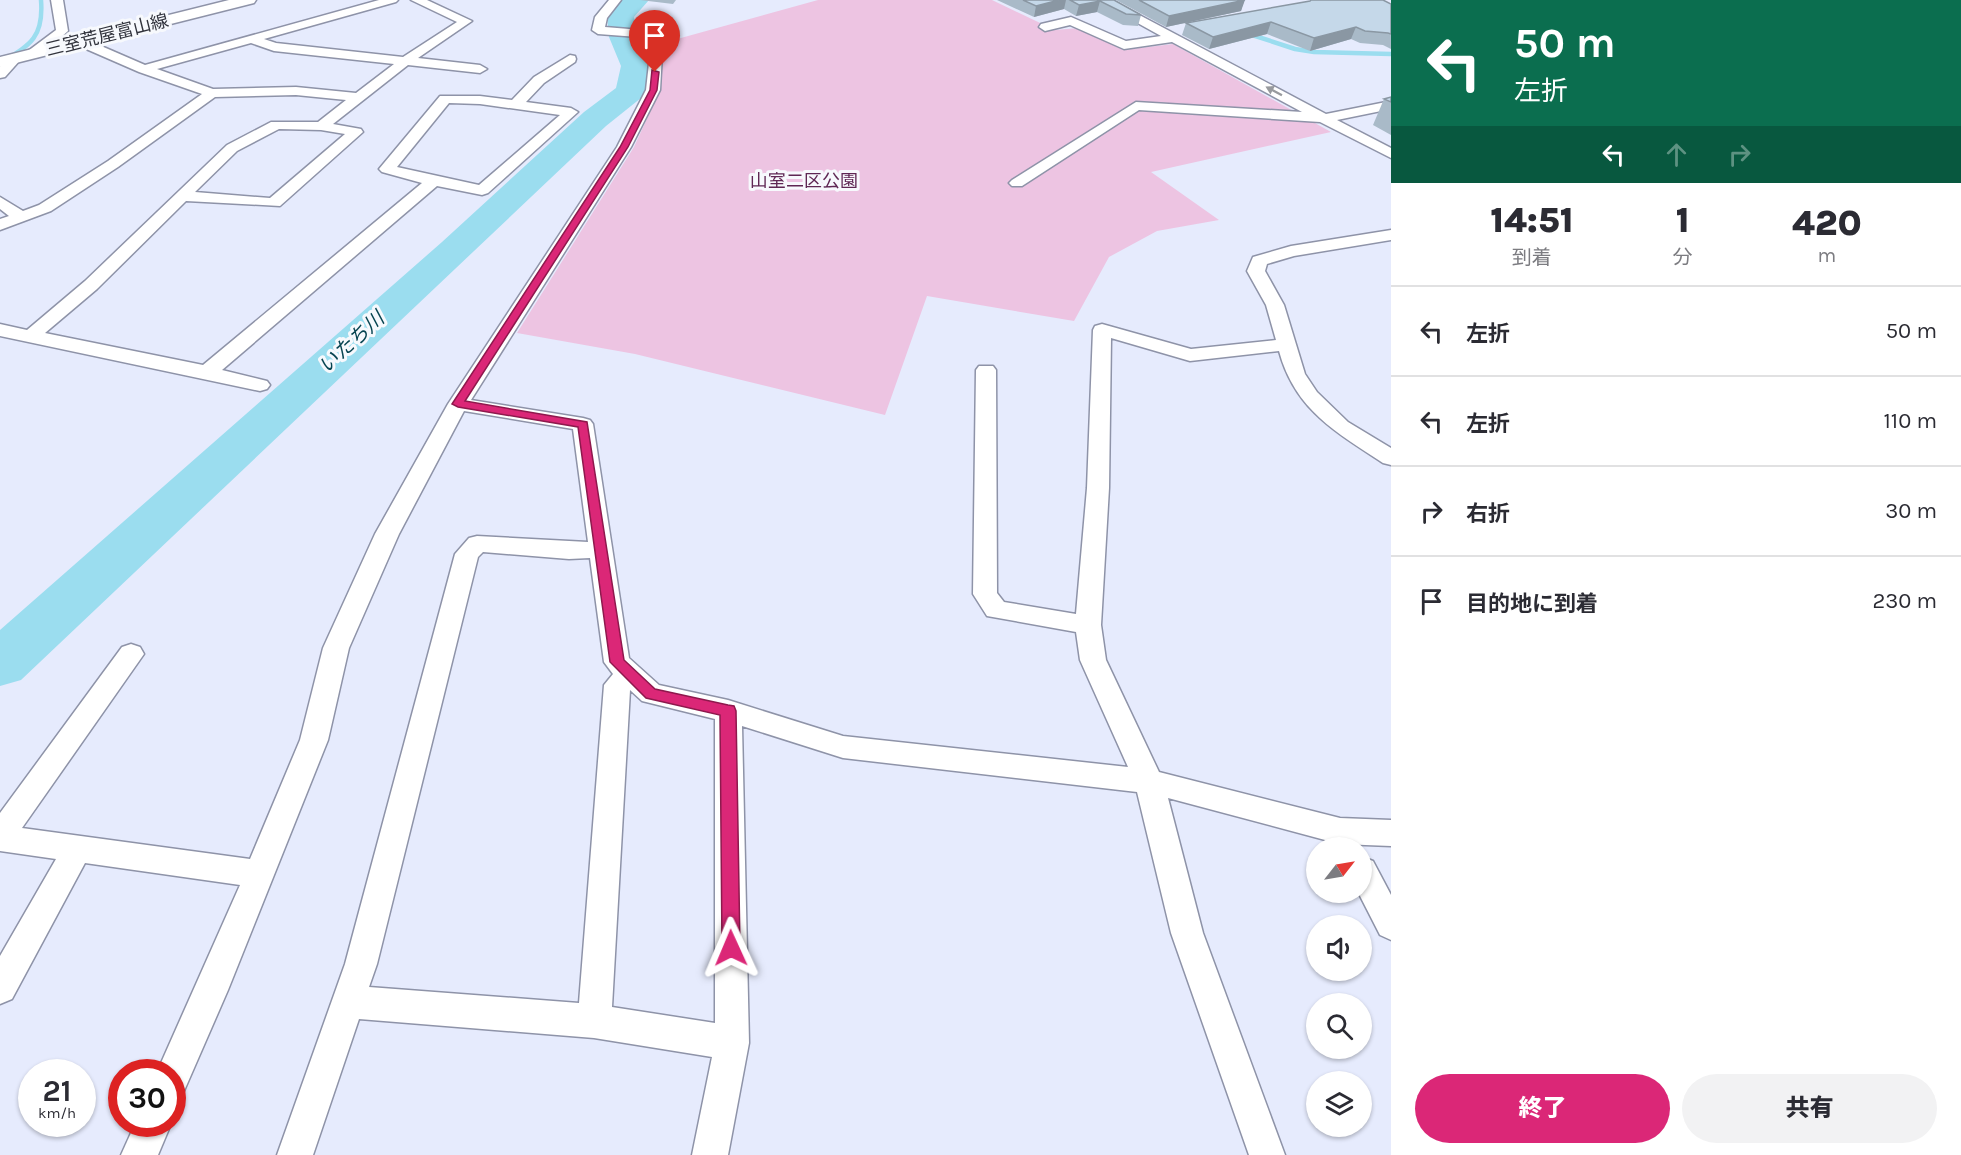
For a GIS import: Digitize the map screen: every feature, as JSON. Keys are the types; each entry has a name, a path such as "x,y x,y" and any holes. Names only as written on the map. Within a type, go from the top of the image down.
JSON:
{"main road":[{"name":"三室荒屋富山線","path":"16,58 248,0"}],"street":[{"path":"0,74 16,58 62,31 57,0"},
{"path":"144,69 392,0"},
{"path":"321,126 407,60 466,21 417,0"},
{"path":"181,1059 212,990 314,740 336,648 387,534 458,404 618,156 645,109 653,90 656,54 649,40 641,34 598,30 601,17 615,0"},
{"path":"1102,0 1391,153"},
{"path":"1045,27 1071,21 1124,45 1170,36 1188,28"},
{"path":"251,39 274,48 480,69"},
{"path":"81,42 144,69 212,93 296,91 360,97"},
{"path":"515,105 539,80 570,59"},
{"path":"0,225 45,208 113,164 212,93"},
{"path":"445,99 515,105 571,112 482,190 387,169 445,99"},
{"path":"1017,183 1136,106 1326,118 1391,105"},
{"path":"32,335 91,285 232,148 276,125 321,126 356,132 274,203 183,196"},
{"path":"207,372 434,181"},
{"path":"0,202 22,217"},
{"path":"1391,235 1291,251 1259,261 1257,271 1275,305 1295,374 1309,396 1341,426 1391,458"},
{"path":"0,330 260,385"},
{"path":"1267,1155 1186,933 1149,781 1094,660 1088,625 1098,488 1102,330 1190,355 1286,345"},
{"path":"986,370 985,594 996,610 1088,625"},
{"path":"458,404 583,424 617,662 651,694 728,711 843,747 1149,781 1338,837"},
{"path":"295,1155 361,964 467,554 477,544 569,551 601,550"},
{"path":"131,654 0,837 259,874"},
{"path":"594,1021 617,685 631,675"},
{"path":"710,1155 732,1043 728,711"},
{"path":"1360,837 1391,833"},
{"path":"0,988 77,849"},
{"path":"1372,890 1391,925"},
{"path":"348,1002 594,1021 732,1043"},
{"path":"139,1155 147,1137"}],"green space":[{"name":"山室二区公園","path":"818,0 992,0 1055,30 1079,28 1123,50 1173,44 1331,132 1151,172 1219,220 1157,231 1109,257 1074,321 927,296 885,415 635,354 517,333 634,147 661,88 663,51 670,41"}],"building":[{"path":"1023,0 1059,0 1036,6"},
{"path":"1070,0 1114,0 1141,15 1126,14 1100,1 1079,5"},
{"path":"1139,0 1245,0 1169,16"},
{"path":"1383,0 1391,4 1391,34 1365,31 1356,27 1314,38 1271,22 1213,37 1186,23 1310,1"}],"waterway":[{"path":"0,63 33,39 40,23 41,0"},
{"name":"いたち川","path":"0,664 455,250 595,119 630,92 636,66 623,37 620,16 636,0"},
{"path":"1246,33 1295,49 1314,52 1391,54"}],"route":[{"path":"655,72 653,90 624,147 458,404 583,424 617,662 651,694 728,711 731,948"}]}
